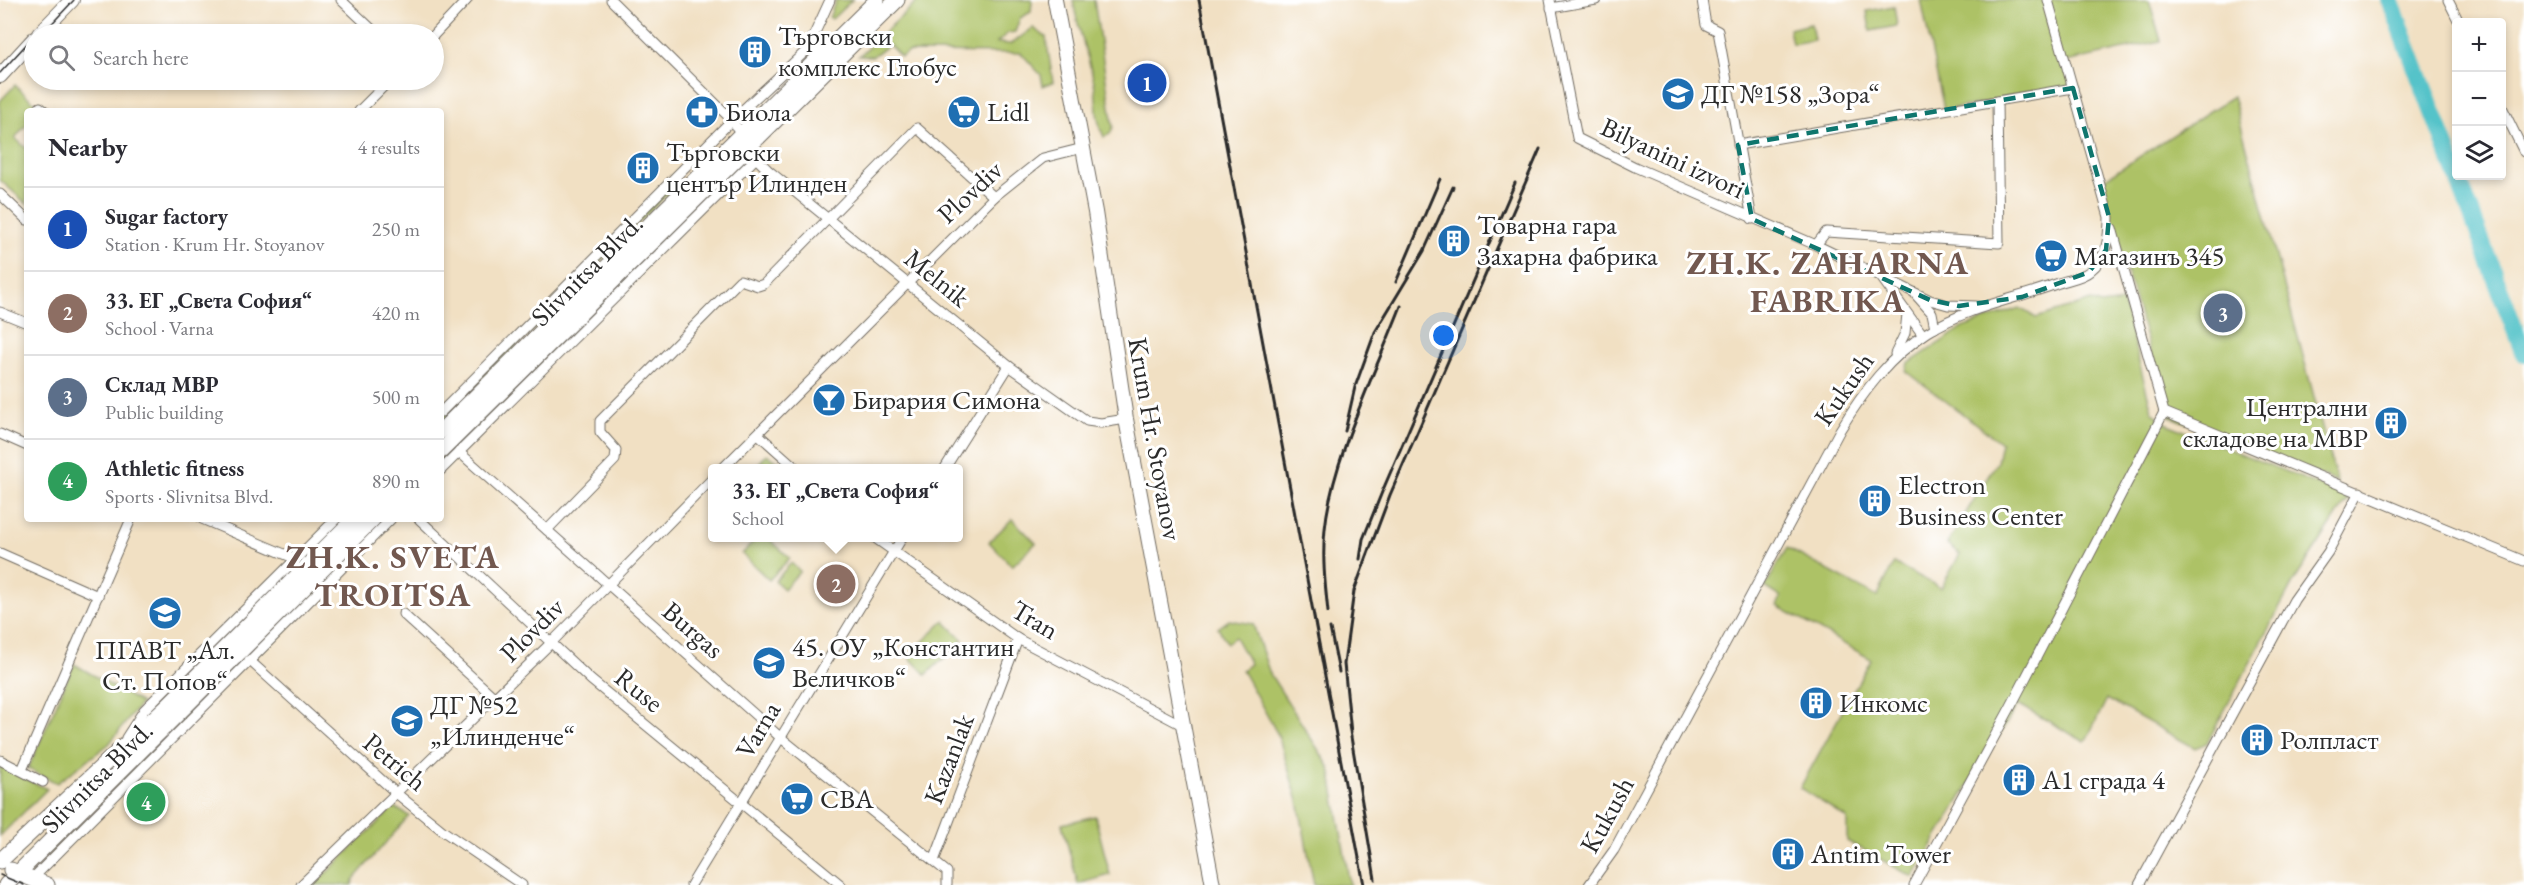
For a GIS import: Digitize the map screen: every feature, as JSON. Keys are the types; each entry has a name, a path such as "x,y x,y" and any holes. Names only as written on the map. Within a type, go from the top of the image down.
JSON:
{"main road":[{"name":"Slivnitsa Blvd.","path":"444,428 736,126 845,32 877,0"},
{"name":"Slivnitsa Blvd.","path":"444,448 752,153 897,0"},
{"name":"Slivnitsa Blvd.","path":"0,861 117,752 351,522"},
{"name":"Slivnitsa Blvd.","path":"6,885 25,876 370,522"},
{"path":"0,866 47,885"}],"street":[{"path":"49,24 72,0"},
{"path":"341,0 366,24"},
{"path":"444,24 467,0"},
{"name":"Melnik","path":"611,0 736,126 752,153 829,219 1010,366 1087,421 1101,423 1126,419"},
{"path":"444,409 736,126 807,50 830,0"},
{"name":"Krum Hr. Stoyanov","path":"1055,0 1083,148 1126,419 1213,885"},
{"path":"1550,4 1596,0"},
{"path":"1702,0 1706,25 1718,31 1752,219"},
{"name":"Kukush","path":"1589,885 1604,867 1840,430 1855,406 1892,359 1923,335 1982,306 2022,297 2089,272 2106,250 2109,237 2109,217 2048,0"},
{"path":"2448,0 2457,18"},
{"name":"Bilyanini izvori","path":"1550,4 1577,138 1752,219 1816,245 1912,291 1948,305 1982,306"},
{"name":"Slivnitsa Blvd.","path":"807,50 818,48 845,32"},
{"path":"1,72 24,49"},
{"path":"1738,145 2073,88"},
{"path":"362,108 380,90"},
{"path":"1816,245 1826,232 1999,243 1997,101"},
{"path":"2506,115 2524,153"},
{"path":"547,530 615,460 616,450 600,432 600,421 740,280 764,285 917,128 994,197"},
{"name":"Plovdiv","path":"727,464 994,197 1043,158 1083,148"},
{"name":"Slivnitsa Blvd.","path":"444,467 752,153"},
{"path":"0,194 24,217"},
{"path":"2109,217 2160,406 2164,412 2524,561"},
{"name":"Bilyanini izvori","path":"1880,276 1923,335"},
{"name":"Bilyanini izvori","path":"1912,291 1932,313 1935,328"},
{"path":"0,312 24,322"},
{"path":"1892,359 1905,333 1906,314"},
{"path":"948,464 1010,366"},
{"path":"1914,885 2010,708 2164,412"},
{"path":"0,434 24,445"},
{"path":"758,434 792,464"},
{"name":"Burgas","path":"459,452 780,737 947,872 947,885"},
{"name":"Plovdiv","path":"301,885 551,643 708,483"},
{"path":"2139,885 2294,600 2328,552 2360,492"},
{"path":"22,770 130,522"},
{"path":"209,522 296,559"},
{"name":"Slivnitsa Blvd.","path":"117,752 144,710 333,522"},
{"name":"Slivnitsa Blvd.","path":"25,876 44,867 388,522"},
{"name":"Ruse","path":"422,522 591,680 841,885"},
{"name":"Tran","path":"881,542 1018,639 1182,725"},
{"name":"Varna","path":"691,885 899,542"},
{"path":"0,553 98,596"},
{"path":"402,614 495,698"},
{"name":"Kazanlak","path":"934,861 1018,639"},
{"name":"Petrich","path":"249,660 396,793 443,831 522,885"},
{"path":"0,760 43,782"},
{"name":"Slivnitsa Blvd.","path":"25,876 44,867"}],"highlighted area":[{"path":"2073,88 2109,217 2106,250 2089,272 2022,297 1959,306 1930,300 1752,219 1738,145"}],"green space":[{"path":"836,0 852,0 832,19 829,18"},
{"path":"919,0 1032,0 1031,12 1020,18 1015,32 1008,33 997,43 1011,44 1033,28 1046,37 1053,82 1043,86 1041,75 1021,53 908,52 901,57 889,45 873,56 859,56"},
{"path":"1073,0 1094,0 1113,127 1110,134 1104,137 1097,117 1094,82"},
{"path":"1921,0 2149,0 2161,41 2066,62 2073,88 1944,110"},
{"path":"1894,6 1897,26 1870,31 1867,11"},
{"path":"1811,24 1814,40 1792,44 1789,29"},
{"path":"15,85 40,108 24,108 24,128 15,138 24,146 24,201 0,180 0,101"},
{"path":"2233,96 2337,482 2169,416 2100,182"},
{"path":"741,161 744,164 444,462 444,454"},
{"path":"671,184 674,187 444,420 444,412"},
{"path":"2091,301 2101,305 2123,302 2152,411 2165,423 2349,497 2293,583 2207,743 2195,748 2107,699 2085,742 2018,704 1913,877 1847,841 1847,818 1800,788 1871,659 1777,606 1781,597 1765,587 1787,548 1877,597 1894,563 1941,588 1960,554 1947,544 1997,462 2001,443 1906,371 1908,364 1962,328 2020,308 2036,318"},
{"path":"767,454 780,464 758,464"},
{"path":"1012,519 1036,543 1012,566 989,542"},
{"path":"373,522 380,522 46,856"},
{"path":"753,542 772,542 790,558 769,580 742,554"},
{"path":"791,563 800,571 784,589 775,581"},
{"path":"1229,620 1253,624 1270,674 1330,768 1350,885 1314,885 1298,801 1278,735 1242,670 1250,664 1235,637 1227,643 1218,628"},
{"path":"944,621 963,640 926,675 908,656"},
{"path":"74,664 141,703 109,744 57,783 28,769"},
{"path":"0,766 47,789 0,836"},
{"path":"394,807 409,816 353,880 352,885 314,885"},
{"path":"1095,816 1110,875 1078,884 1062,824"}],"waterway":[{"path":"2390,0 2452,163"},
{"path":"2459,180 2524,354"}],"tram line":[{"path":"51,24 74,0"},
{"path":"0,73 24,47"},
{"path":"0,875 24,885"}],"railway":[{"path":"1199,0 1364,885"},
{"path":"1351,733 1344,664 1354,591 1390,495 1540,149"},
{"path":"1396,282 1440,179"},
{"path":"1360,559 1363,539 1382,492 1515,183"},
{"path":"1345,431 1355,387 1375,332 1424,251 1453,187"},
{"path":"1328,612 1324,550 1329,502 1345,445 1401,306"},
{"path":"1330,628 1339,672"},
{"path":"1349,725 1375,879"}],"place":[{"name":"Търговски комплекс Глобус","path":"755,52"},
{"name":"Sugar factory","path":"1147,83"},
{"name":"ДГ №158 „Зора“","path":"1678,94"},
{"name":"Биола","path":"702,112"},
{"name":"Lidl","path":"964,112"},
{"name":"Търговски център Илинден","path":"643,168"},
{"name":"Товарна гара Захарна фабрика","path":"1454,241"},
{"name":"Магазинъ 345","path":"2051,256"},
{"name":"Склад МВР","path":"2223,313"},
{"name":"Бирария Симона","path":"829,400"},
{"name":"Централни складове на МВР","path":"2391,423"},
{"name":"Electron Business Center","path":"1875,501"},
{"name":"33. ЕГ „Света София“","path":"836,584"},
{"name":"ПГАВТ „Ал. Ст. Попов“","path":"165,613"},
{"name":"45. ОУ „Константин Величков“","path":"769,663"},
{"name":"Инкомс","path":"1816,703"},
{"name":"ДГ №52 „Илинденче“","path":"407,721"},
{"name":"Ролпласт","path":"2257,740"},
{"name":"А1 сграда 4","path":"2019,780"},
{"name":"CBA","path":"797,799"},
{"name":"Athletic fitness","path":"146,802"},
{"name":"Antim Tower","path":"1788,854"}],"district":[{"name":"ZH.K. ZAHARNA FABRIKA","path":"1828,281"},
{"name":"ZH.K. SVETA TROITSA","path":"393,575"}]}
